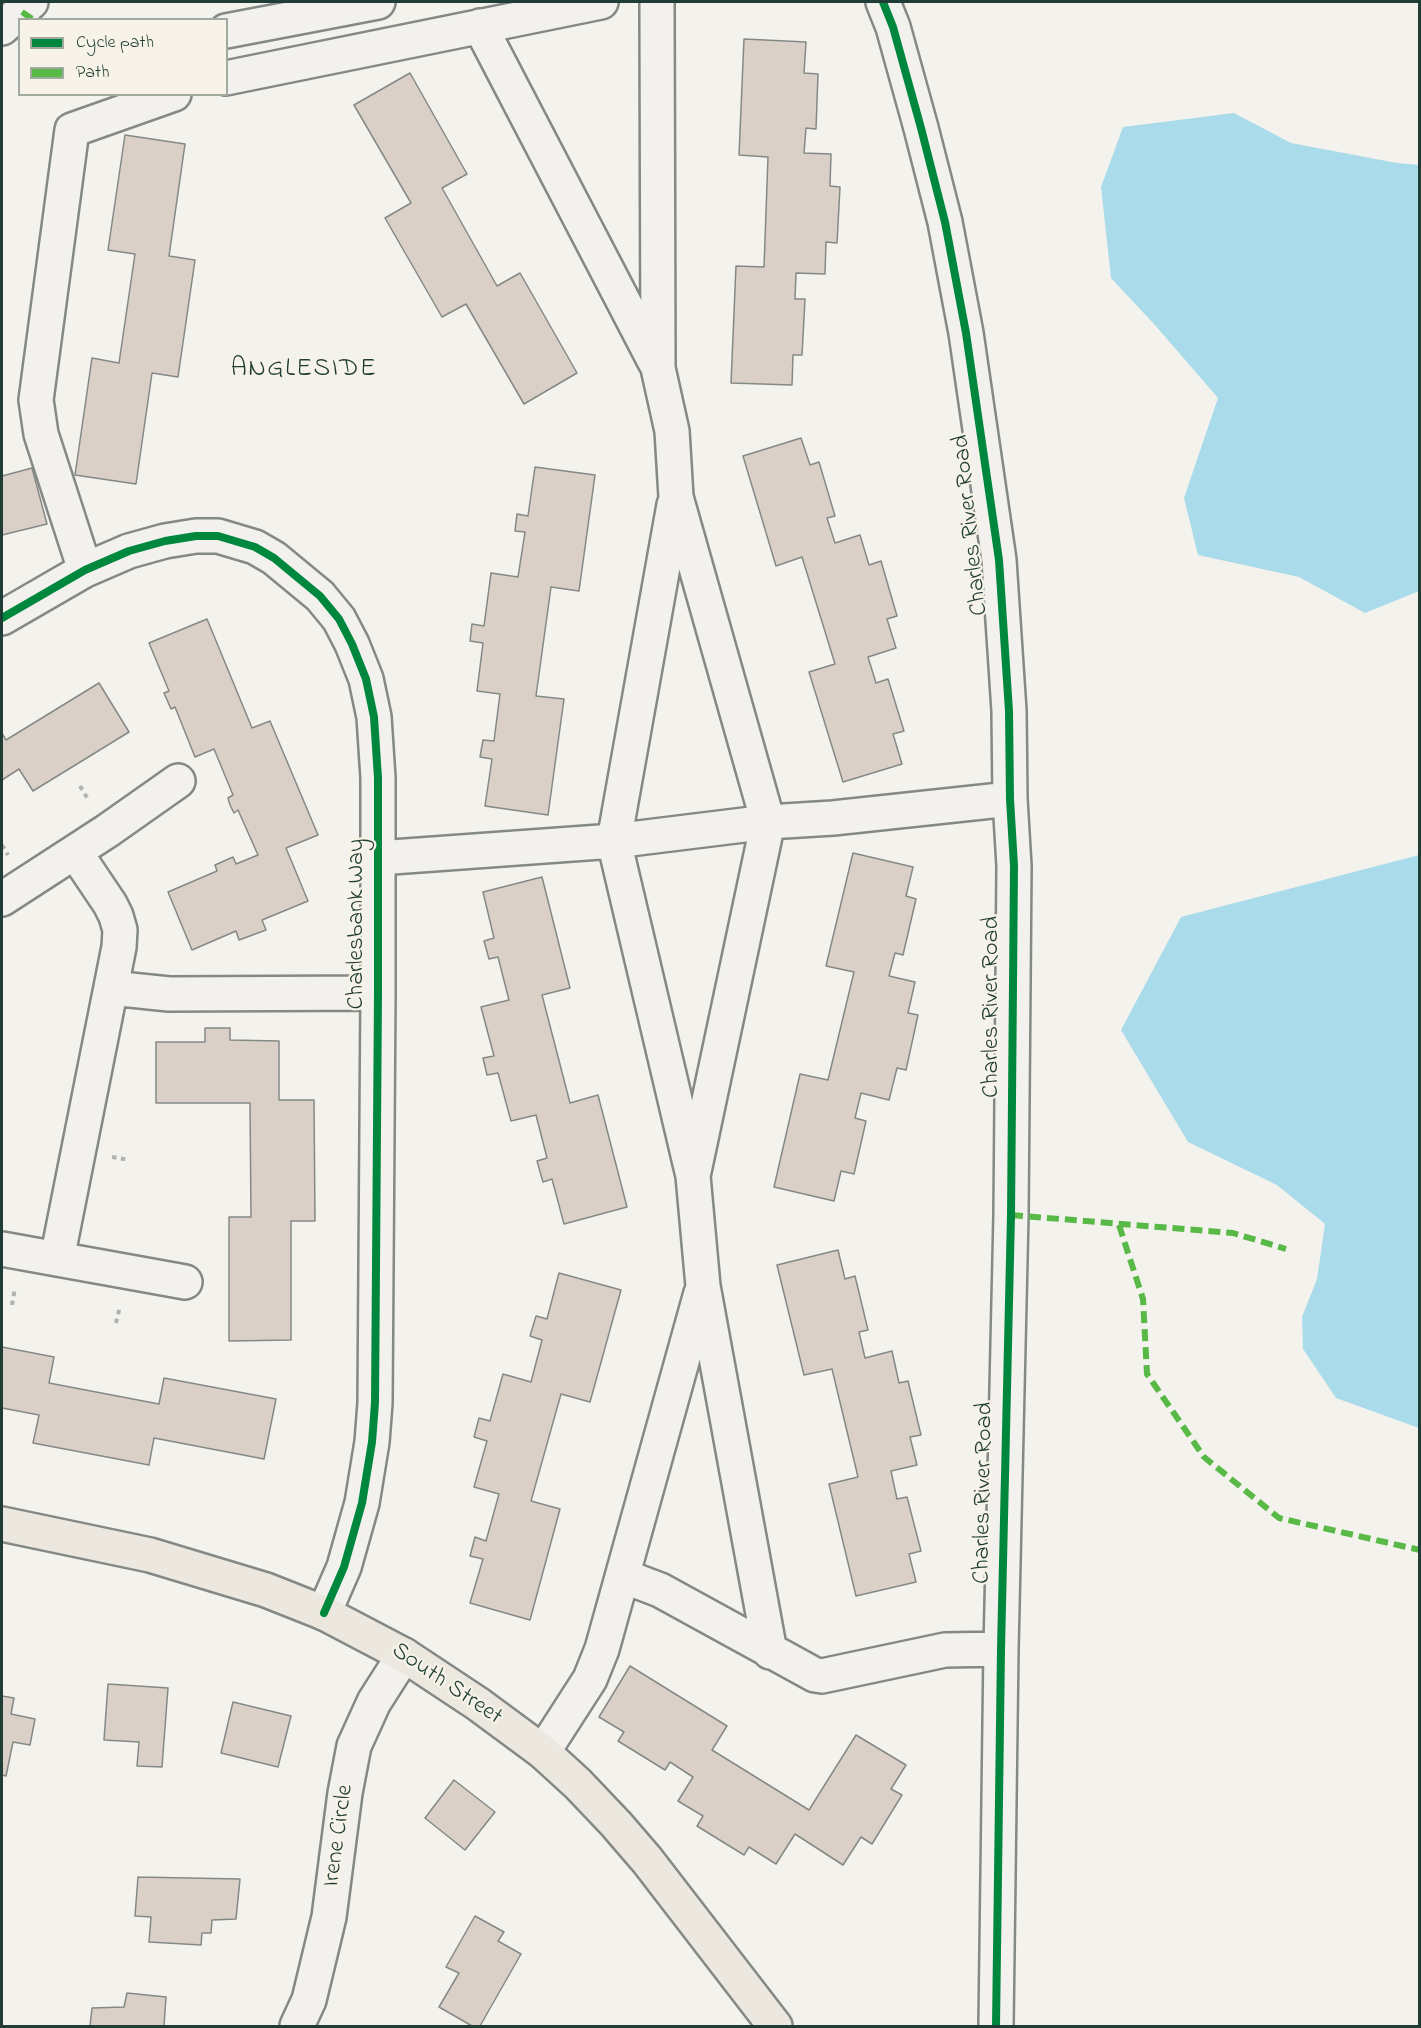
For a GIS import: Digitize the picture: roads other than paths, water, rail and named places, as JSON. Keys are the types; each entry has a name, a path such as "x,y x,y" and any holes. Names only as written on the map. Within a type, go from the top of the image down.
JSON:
{"main road":[{"name":"South Street","path":"2,1524 150,1555 267,1590 324,1613 404,1655 478,1704 543,1752 600,1808 639,1851 775,2026"}],"street":[{"path":"2,28 32,2"},
{"path":"228,31 378,2"},
{"path":"228,78 601,2"},
{"path":"657,2 658,368 672,431 676,497 768,822 693,1176"},
{"name":"Charles River Road","path":"884,2 893,27 945,222 968,344 999,560 1009,711 1010,799 1014,866 1011,1215 1001,1649 996,2026"},
{"path":"480,26 658,368"},
{"path":"85,570 41,434 36,400 72,130 168,96"},
{"path":"676,497 614,841 693,1176 703,1286 770,1652"},
{"name":"Charlesbank Way","path":"2,618 85,570 129,551 165,541 196,536 218,536 238,540 274,558 320,596 339,619 366,679 374,717 378,778 375,1403 372,1442 362,1503 344,1567 324,1613"},
{"path":"2,899 178,781"},
{"path":"378,858 614,841 768,822 833,818 1010,799"},
{"path":"57,1259 119,947 120,930 110,904 75,852"},
{"path":"111,988 169,994 378,993"},
{"path":"2,1249 185,1282"},
{"path":"543,1752 597,1665 624,1576 703,1286"},
{"path":"624,1576 660,1590 770,1652 808,1672 822,1676 945,1650 1001,1649"},
{"name":"Irene Circle","path":"297,2026 309,2000 329,1917 345,1793 354,1746 374,1701 404,1655"}],"water":[{"path":"1234,113 1291,143 1419,165 1419,591 1365,613 1299,577 1198,555 1184,498 1218,398 1111,278 1101,187 1123,127"},
{"path":"1420,855 1419,1428 1336,1398 1303,1349 1302,1317 1317,1279 1325,1224 1277,1185 1188,1142 1121,1030 1181,917"}],"district":[{"name":"ANGLESIDE","path":"304,371"}]}
